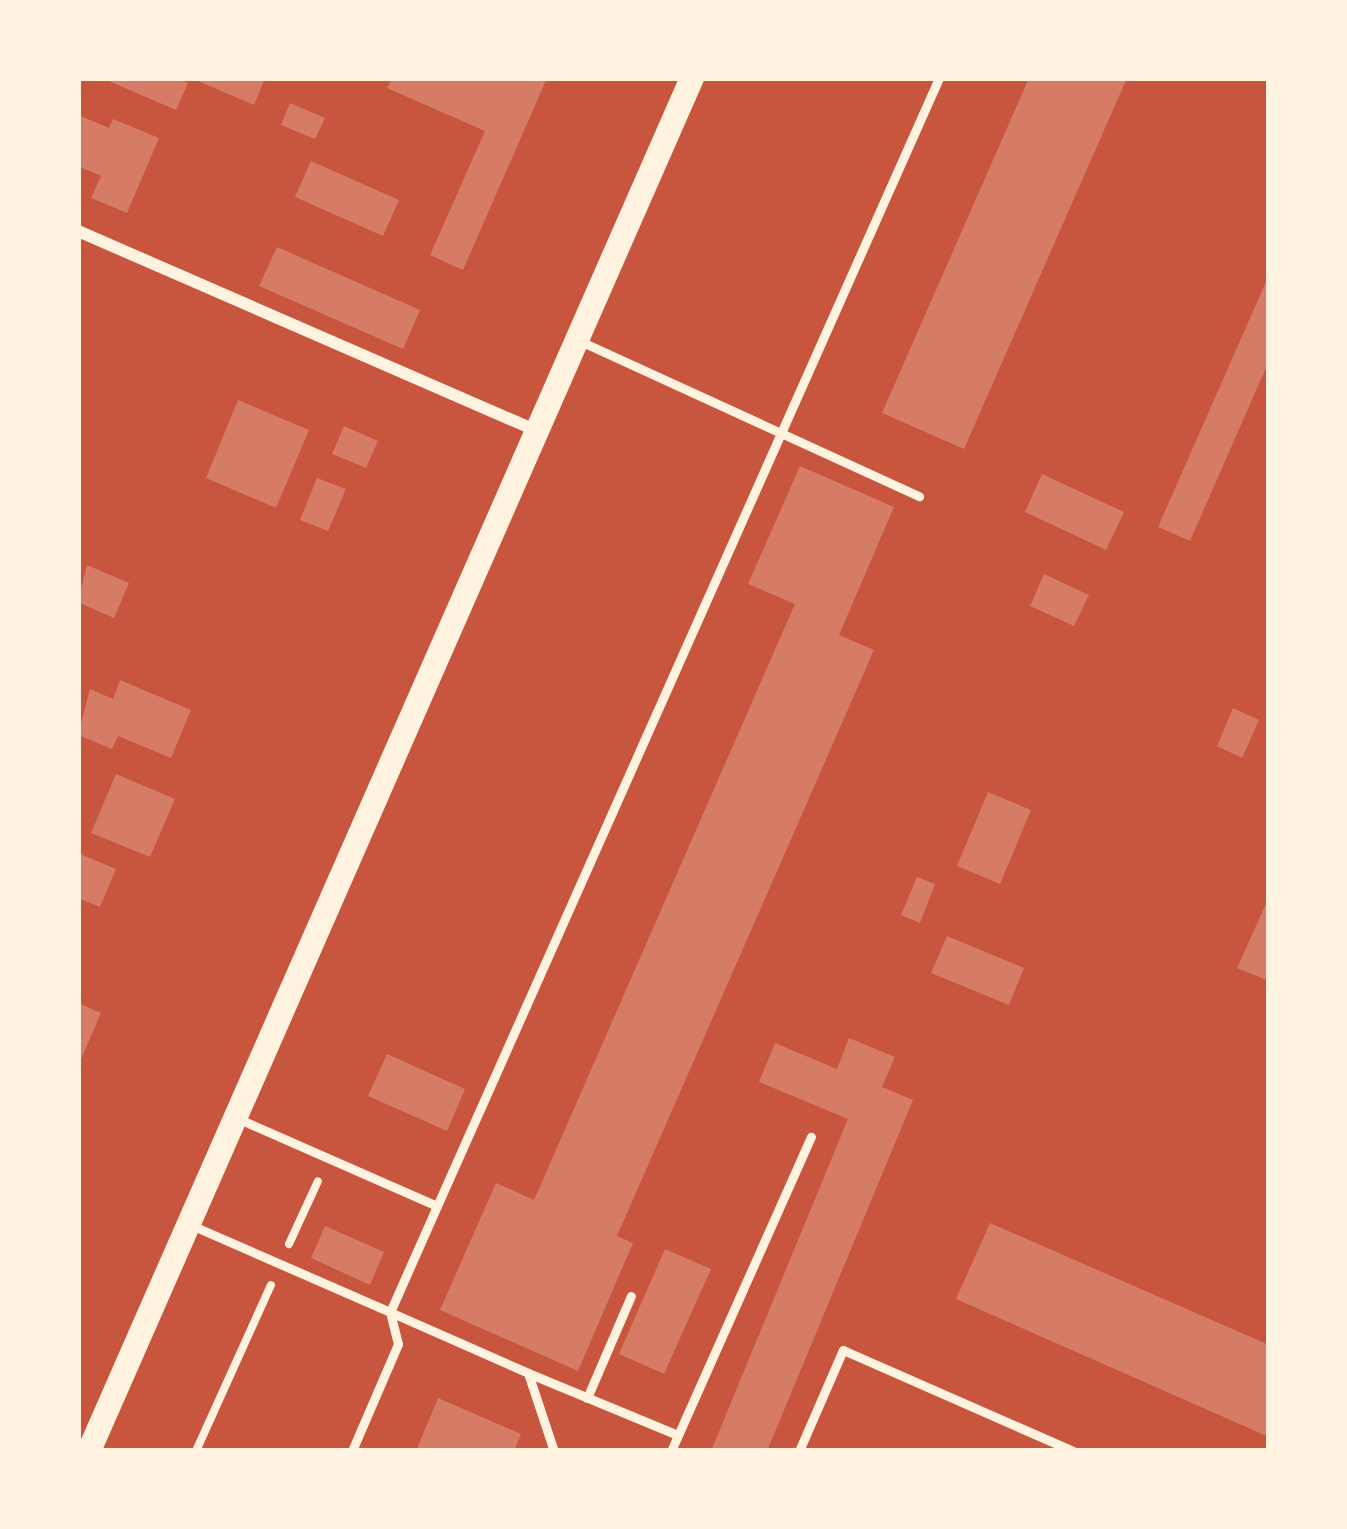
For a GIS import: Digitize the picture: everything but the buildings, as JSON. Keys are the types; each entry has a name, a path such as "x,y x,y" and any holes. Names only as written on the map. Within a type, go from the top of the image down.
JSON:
{"main road":[{"path":"89,1451 692,78"}],"street":[{"path":"78,231 537,431"}],"lane":[{"path":"352,1451 398,1345 390,1312 939,78"},
{"path":"577,340 919,496"},
{"path":"234,1117 437,1206"},
{"path":"670,1451 811,1137"},
{"path":"187,1223 678,1436"},
{"path":"587,1398 631,1296"},
{"path":"799,1451 843,1350 1072,1451"},
{"path":"528,1373 554,1451"}],"path":[{"path":"196,1451 328,1158"}]}
